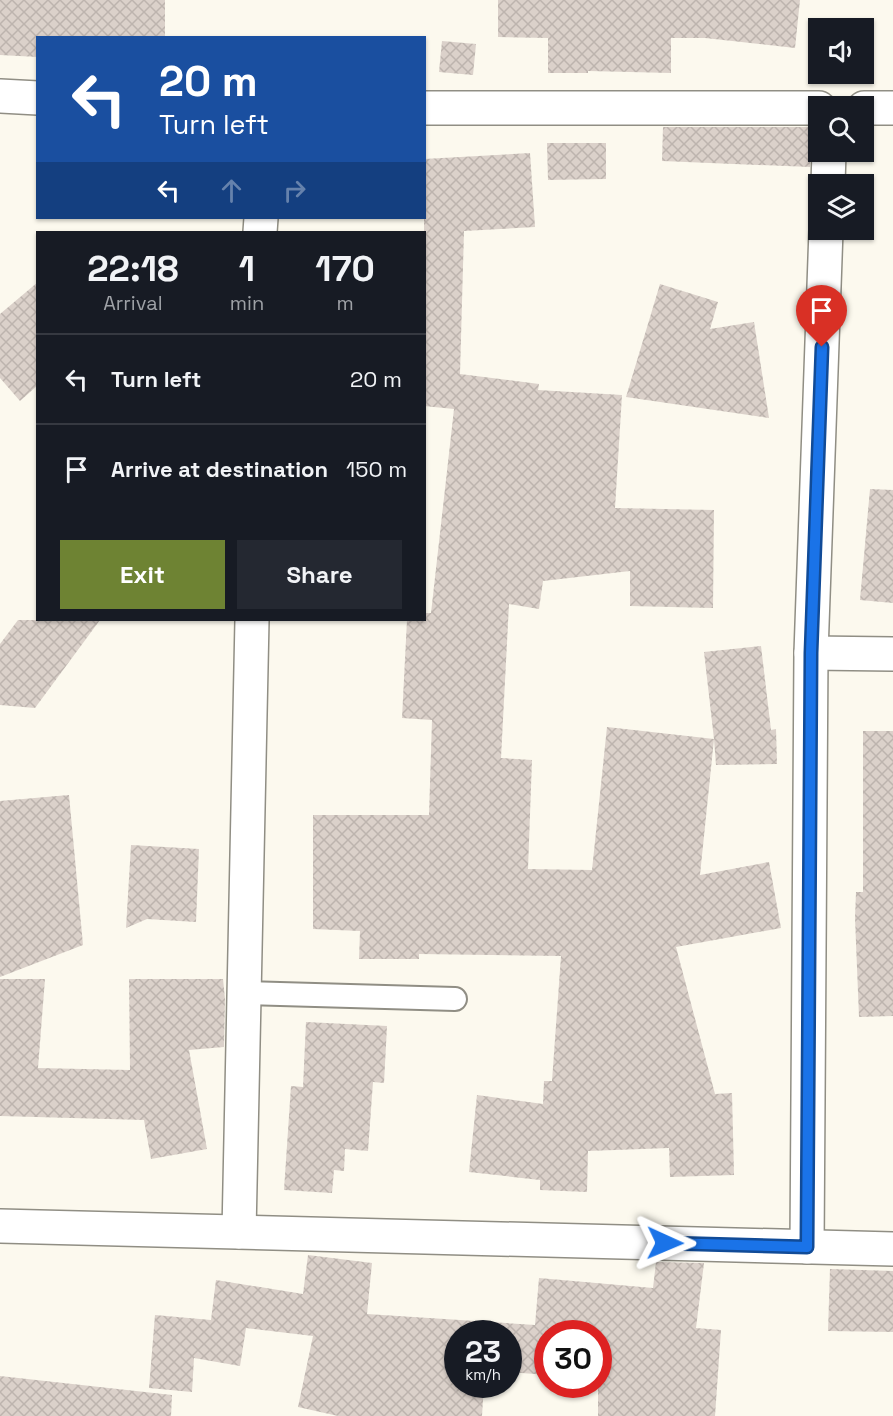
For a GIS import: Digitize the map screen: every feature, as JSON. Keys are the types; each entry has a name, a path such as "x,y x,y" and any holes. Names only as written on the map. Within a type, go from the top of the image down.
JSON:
{"street":[{"path":"0,96 36,98"},
{"path":"426,108 808,108"},
{"path":"874,108 893,108"},
{"path":"807,1247 811,653 826,240"},
{"path":"239,1232 252,621"},
{"path":"811,653 893,654"},
{"path":"0,1226 893,1249"}],"lane":[{"path":"244,993 455,999"}],"building":[{"path":"0,0 165,0 165,36 36,36 36,57 0,55"},
{"path":"498,0 800,0 795,48 705,38 671,38 671,73 588,71 588,73 548,73 548,38 498,37"},
{"path":"442,41 476,44 473,75 439,72"},
{"path":"663,127 808,127 810,167 662,161"},
{"path":"547,143 606,143 606,179 548,180"},
{"path":"530,153 535,227 464,231 460,374 539,384 538,390 622,395 615,508 714,510 713,608 630,606 630,571 543,581 539,609 509,604 501,758 532,760 528,869 592,870 607,727 714,739 700,875 769,862 781,928 676,947 715,1094 732,1093 734,1175 670,1177 669,1148 588,1151 587,1192 540,1190 540,1180 469,1172 477,1095 543,1104 544,1081 552,1081 561,956 419,954 419,959 359,959 360,931 313,929 313,815 429,815 432,720 402,718 407,621 426,621 426,613 431,613 454,409 426,406 426,231 424,231 424,219 426,219 426,159"},
{"path":"36,284 36,387 20,401 0,378 0,314"},
{"path":"660,284 718,302 710,329 754,322 769,418 626,397"},
{"path":"870,489 893,490 893,603 860,600"},
{"path":"18,620 99,621 35,708 0,705 0,644"},
{"path":"761,646 771,730 776,729 777,764 716,765 704,652"},
{"path":"863,731 893,731 893,1016 859,1017 855,918 856,892 863,892"},
{"path":"69,795 83,945 0,977 0,801"},
{"path":"131,845 199,849 196,922 147,919 126,928"},
{"path":"0,979 45,979 38,1068 130,1070 129,979 223,979 224,1047 189,1050 207,1149 151,1159 144,1120 0,1116"},
{"path":"306,1022 387,1026 384,1083 373,1082 368,1151 345,1149 344,1171 334,1170 332,1193 284,1190 291,1086 303,1087"},
{"path":"308,1255 372,1263 367,1314 459,1320 444,1320 444,1398 483,1398 482,1416 338,1416 298,1407 313,1336 246,1328 240,1366 194,1358 192,1392 149,1388 155,1315 211,1320 216,1280 303,1294"},
{"path":"656,1262 704,1263 696,1328 721,1330 715,1416 598,1416 598,1398 612,1398 612,1320 535,1320 539,1278 653,1288"},
{"path":"830,1269 893,1271 893,1332 828,1331"},
{"path":"522,1324 534,1325 534,1374 522,1373"},
{"path":"0,1376 172,1395 171,1416 0,1416"}],"route":[{"path":"665,1243 807,1247 811,653 822,347"}]}
